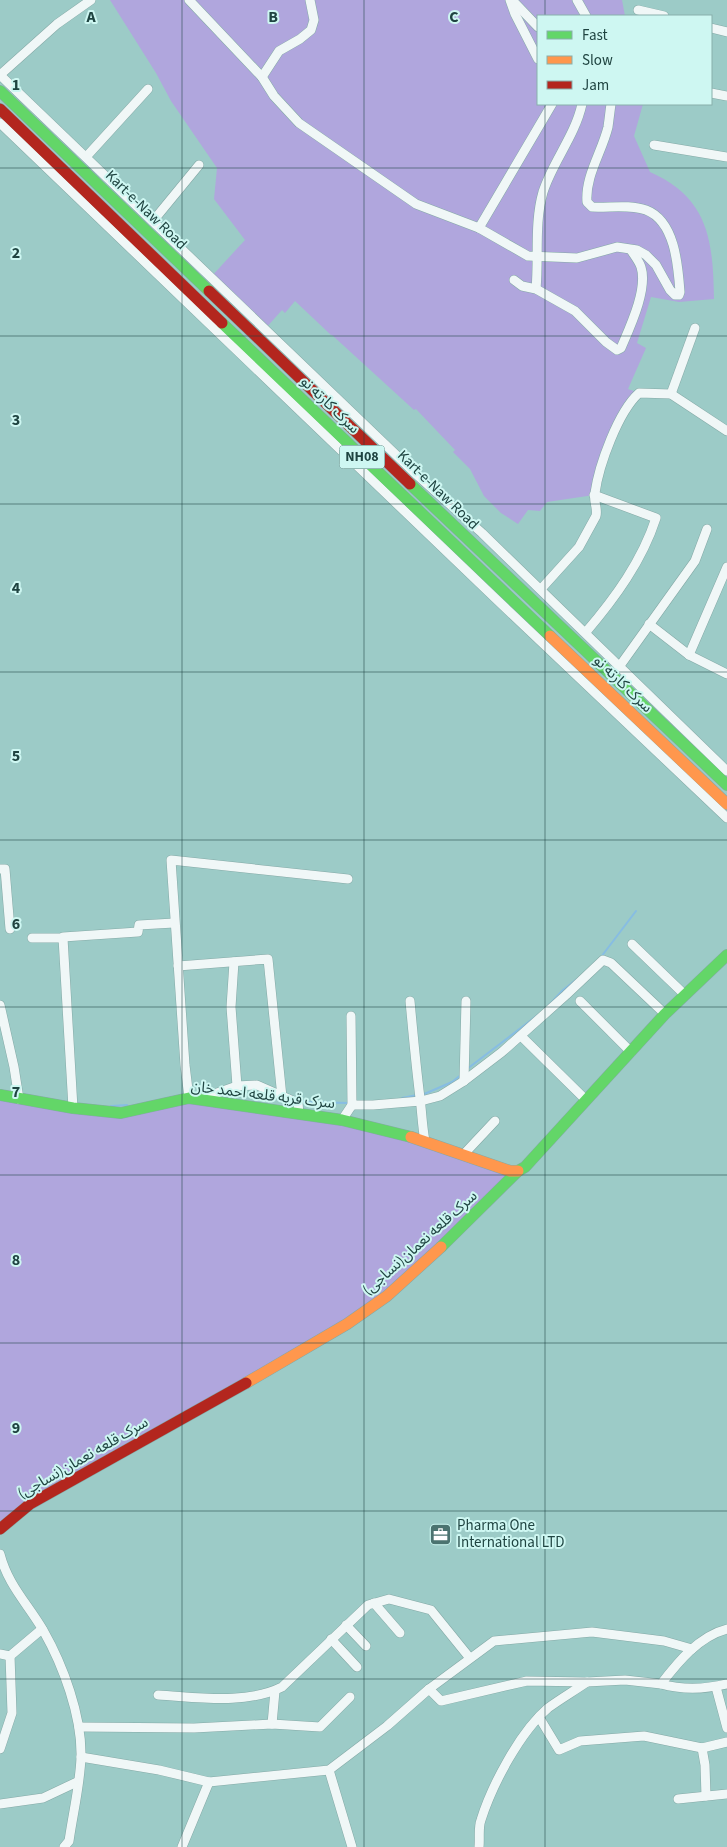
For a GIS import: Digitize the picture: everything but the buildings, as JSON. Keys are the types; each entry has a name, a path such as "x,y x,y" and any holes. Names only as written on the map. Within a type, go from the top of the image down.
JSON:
{"main road":[{"name":"Kart-e-Naw Road","path":"0,91 507,578 726,779"},
{"name":"سرک کارته نو","path":"0,109 399,493 727,804"},
{"path":"271,368 279,358"},
{"name":"سرک قلعه نعمان(نساجی)","path":"0,1529 30,1504 223,1397 347,1324 393,1290 453,1236 518,1171 526,1167 665,1014 727,955"},
{"name":"سرک قریه قلعه احمد خان","path":"0,1095 73,1108 121,1113 193,1099 342,1120 425,1141 510,1171 518,1171"}],"street":[{"path":"91,0 57,24 0,75 417,475 482,533 586,632 726,779"},
{"path":"189,0 262,77 274,96 299,123 416,204 479,228 528,256 577,258 617,247 637,250 646,255 656,266 670,290 675,295 679,295 678,267 673,246 662,221 654,214 644,210 592,207 587,202 590,180 608,128 611,105"},
{"path":"262,77 279,51 311,30 314,20 310,0"},
{"path":"511,0 537,26"},
{"path":"511,0 515,14 537,57"},
{"path":"577,0 585,15"},
{"path":"638,10 660,15"},
{"path":"712,28 727,32"},
{"path":"86,157 148,89"},
{"path":"712,93 727,96"},
{"path":"479,228 551,105"},
{"path":"536,289 539,213 543,194 550,174 574,128 582,105"},
{"path":"0,123 727,818"},
{"path":"654,145 727,157"},
{"path":"153,221 199,165"},
{"path":"514,280 522,286 536,289 575,311 606,342 617,350 622,348 631,324 642,283 641,267 631,250"},
{"path":"671,394 695,328"},
{"path":"540,589 579,547 597,514 594,495 605,450 631,400 638,393 671,394 727,431"},
{"path":"586,632 625,581 649,540 656,518 594,495"},
{"path":"619,667 695,561 707,529"},
{"path":"689,655 727,567"},
{"path":"650,624 689,655 727,674"},
{"path":"299,1114 298,1103 282,1098 257,1085 237,1086 193,1099 185,1065 171,860 348,879"},
{"path":"0,869 5,869 10,929"},
{"path":"32,938 63,938 138,932 139,925 174,923"},
{"path":"63,938 73,1108"},
{"path":"632,944 685,995"},
{"path":"178,966 268,959 282,1098"},
{"path":"352,1104 421,1101 440,1096 464,1081 521,1036 603,960 611,963 665,1014"},
{"path":"234,962 231,1007 237,1086"},
{"path":"410,1001 415,1062 421,1101 421,1123 425,1141"},
{"path":"464,1081 466,1001"},
{"path":"580,1001 631,1052"},
{"path":"0,1005 14,1067 18,1099"},
{"path":"342,1120 352,1104 350,1016"},
{"path":"521,1036 586,1100"},
{"path":"464,1154 496,1121"},
{"path":"0,1554 3,1567 22,1601 42,1629 66,1677 79,1726 81,1757 78,1782 69,1841 64,1847"},
{"path":"158,1695 237,1699 275,1691 282,1687 368,1605 389,1600 431,1610 469,1657"},
{"path":"374,1603 400,1633"},
{"path":"346,1625 366,1646"},
{"path":"661,1684 692,1649 718,1631 727,1628"},
{"path":"10,1656 42,1629"},
{"path":"81,1757 159,1770 209,1782 329,1770 387,1726 469,1657 494,1641 592,1632 664,1641 692,1649"},
{"path":"331,1639 357,1667"},
{"path":"0,1654 10,1656"},
{"path":"0,1749 12,1714 10,1656"},
{"path":"429,1689 441,1701 527,1681 587,1682 625,1680 661,1684 675,1688 716,1687 727,1684"},
{"path":"479,1847 480,1822 502,1770 539,1717 549,1707 587,1682"},
{"path":"716,1687 727,1728"},
{"path":"272,1724 275,1691"},
{"path":"79,1726 205,1728 272,1724 320,1727 350,1697"},
{"path":"539,1717 559,1750 580,1741 644,1736 702,1748 727,1742"},
{"path":"702,1748 705,1765 706,1796"},
{"path":"329,1770 352,1847"},
{"path":"0,1804 42,1798 78,1782"},
{"path":"182,1847 209,1782"},
{"path":"678,1799 727,1794"}],"shaded area":[{"path":"110,0 622,0 625,15 537,15 537,105 643,105 634,136 650,172 670,183 685,195 696,208 704,224 712,258 714,299 679,302 651,297 637,343 646,348 628,389 639,393 605,450 594,495 547,502 540,511 528,510 518,524 501,513 484,496 470,469 453,452 455,450 416,409 414,410 295,301 285,313 282,310 265,329 210,278 245,240 214,199 217,168 171,101 156,73"},
{"path":"0,1095 121,1113 189,1098 342,1120 510,1171 387,1296 0,1529"}],"waterway":[{"path":"601,957 636,911"},
{"path":"548,1006 577,979"},
{"path":"467,1069 539,1014"},
{"path":"422,1095 452,1082 462,1074"},
{"path":"402,1098 417,1095"},
{"path":"301,1100 305,1102 348,1103"},
{"path":"111,1106 127,1105"}],"traffic: fast":[{"path":"0,91 209,291"},
{"path":"222,323 550,636"},
{"path":"410,484 727,785"},
{"path":"441,1247 518,1171 525,1167 665,1014 727,955"},
{"path":"0,1095 73,1108 121,1113 189,1098 342,1120 411,1137"}],"traffic: slow":[{"path":"550,636 727,804"},
{"path":"411,1137 510,1171 518,1171"},
{"path":"246,1383 347,1324 387,1296 441,1247"}],"traffic: jam":[{"path":"0,109 222,323"},
{"path":"209,291 410,484"},
{"path":"0,1529 30,1504 246,1383"}],"place":[{"name":"Pharma One International LTD","path":"441,1534"}]}
